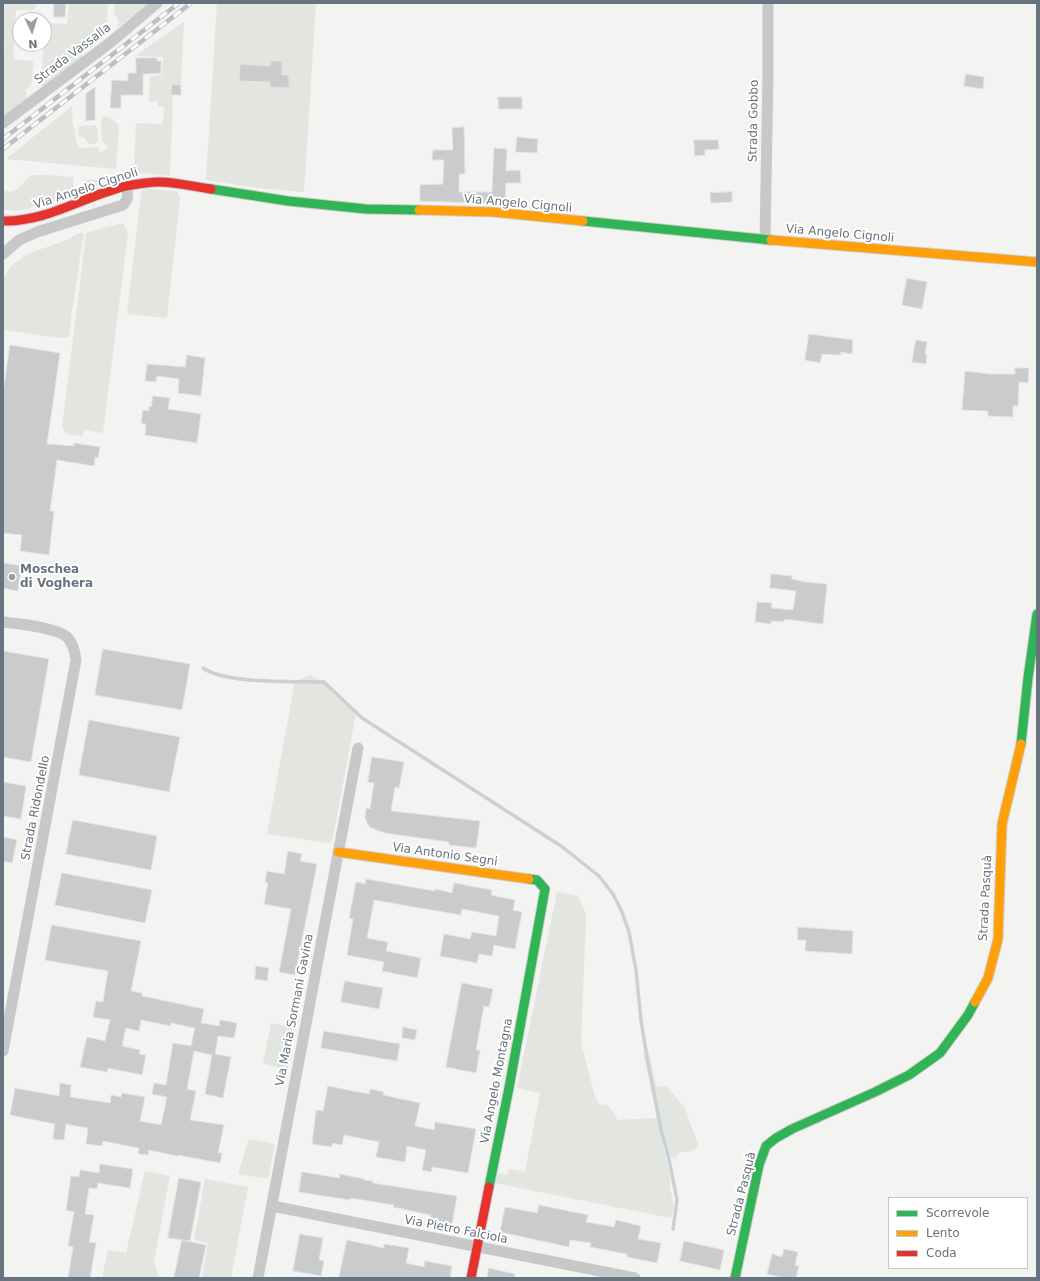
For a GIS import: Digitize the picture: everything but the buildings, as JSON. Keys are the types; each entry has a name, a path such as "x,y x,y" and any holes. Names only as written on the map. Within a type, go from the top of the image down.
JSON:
{"street":[{"name":"Strada Vassalla","path":"3,123 111,42 157,3"},
{"name":"Strada Gobbo","path":"766,240 768,3"},
{"name":"Via Angelo Cignoli","path":"3,221 14,222 37,218 126,186 144,182 161,182 288,201 358,208 493,212 766,240 1037,262"},
{"path":"3,254 19,240 37,232 123,205 127,201 128,197 126,186"},
{"name":"Strada Pasquà","path":"735,1278 759,1165 766,1146 776,1138 792,1129 909,1076 940,1053 968,1015 988,978 998,939 1002,824 1021,743 1037,614"},
{"name":"Strada Ridondello","path":"3,622 53,630 61,634 67,638 75,650 76,660 3,1051"},
{"name":"Via Maria Sormani Gavina","path":"258,1278 358,748"},
{"name":"Via Antonio Segni","path":"338,852 537,880 545,889"},
{"name":"Via Angelo Montagna","path":"471,1278 545,889"},
{"name":"Via Pietro Falciola","path":"272,1206 635,1278"}],"shaded area":[{"path":"3,3 36,3 35,10 16,10 16,12 12,12 13,59 33,61 32,83 26,90 27,99 3,118 3,71 5,44 3,32"},
{"path":"69,3 108,3 106,36 82,54 82,58 43,88 41,85 43,52 52,52 52,23 67,24"},
{"path":"115,3 149,3 118,27 119,20 114,14"},
{"path":"217,3 316,3 304,192 257,188 206,180"},
{"path":"183,22 181,83 171,84 171,95 173,98 170,174 169,176 135,172 136,125 137,123 162,124 164,109 163,107 158,106 157,101 149,102 150,76 162,75 163,58 135,56"},
{"path":"72,106 73,126 77,143 80,148 98,147 100,152 108,148 104,142 102,142 101,121 103,117 109,117 119,125 116,169 6,159"},
{"path":"95,125 98,130 98,141 95,144 89,144 85,138 79,137 78,128 80,126"},
{"path":"48,175 73,177 74,187 81,187 84,181 91,179 105,181 30,208 18,211 3,210 4,191 10,192 16,190 31,176"},
{"path":"143,190 177,191 180,199 167,317 165,318 127,313 141,194"},
{"path":"123,223 128,234 103,432 85,430 82,436 67,434 62,427 86,234 88,232"},
{"path":"79,233 84,234 69,337 61,338 3,330 3,278 12,265 27,254 67,240"},
{"path":"310,675 325,683 356,713 333,838 329,843 267,834 295,681"},
{"path":"557,892 578,896 586,915 581,1043 595,1097 600,1105 606,1104 610,1108 618,1120 657,1118 670,1176 670,1187 674,1207 671,1218 494,1183 497,1173 507,1175 511,1169 525,1172 540,1093 517,1088"},
{"path":"271,1023 296,1028 288,1069 263,1064"},
{"path":"649,1052 656,1086 667,1087 685,1108 698,1145 690,1152 680,1152 675,1159 671,1157 655,1106 643,1053"},
{"path":"249,1139 275,1144 268,1179 238,1174"},
{"path":"145,1171 170,1176 154,1261 159,1277 102,1278 108,1250 126,1253"},
{"path":"205,1179 248,1187 231,1278 202,1278 208,1243 194,1240"}],"waterway":[{"path":"203,668 227,677 243,679 261,681 324,682 362,718 561,846 599,876 613,894 622,912 629,932 636,970 641,1020 647,1057 661,1130 669,1159 677,1200 673,1229"}],"railway":[{"path":"3,139 179,3"},
{"path":"3,149 191,3"}],"traffic: fast":[{"path":"211,189 288,201 366,209 419,210"},
{"path":"583,221 771,240"},
{"path":"1021,744 1037,614"},
{"path":"489,1187 509,1088 545,889 537,880 529,879"},
{"path":"735,1278 759,1165 766,1146 776,1138 792,1129 909,1075 940,1053 968,1015 975,1002"}],"traffic: slow":[{"path":"419,210 493,212 583,221"},
{"path":"771,240 1037,262"},
{"path":"975,1002 988,978 998,939 1002,824 1021,744"},
{"path":"338,852 529,879"}],"traffic: jam":[{"path":"3,221 19,220 50,213 110,190 138,184 165,182 211,189"},
{"path":"471,1278 489,1187"}],"place":[{"name":"Moschea di Voghera","path":"12,577"}]}
